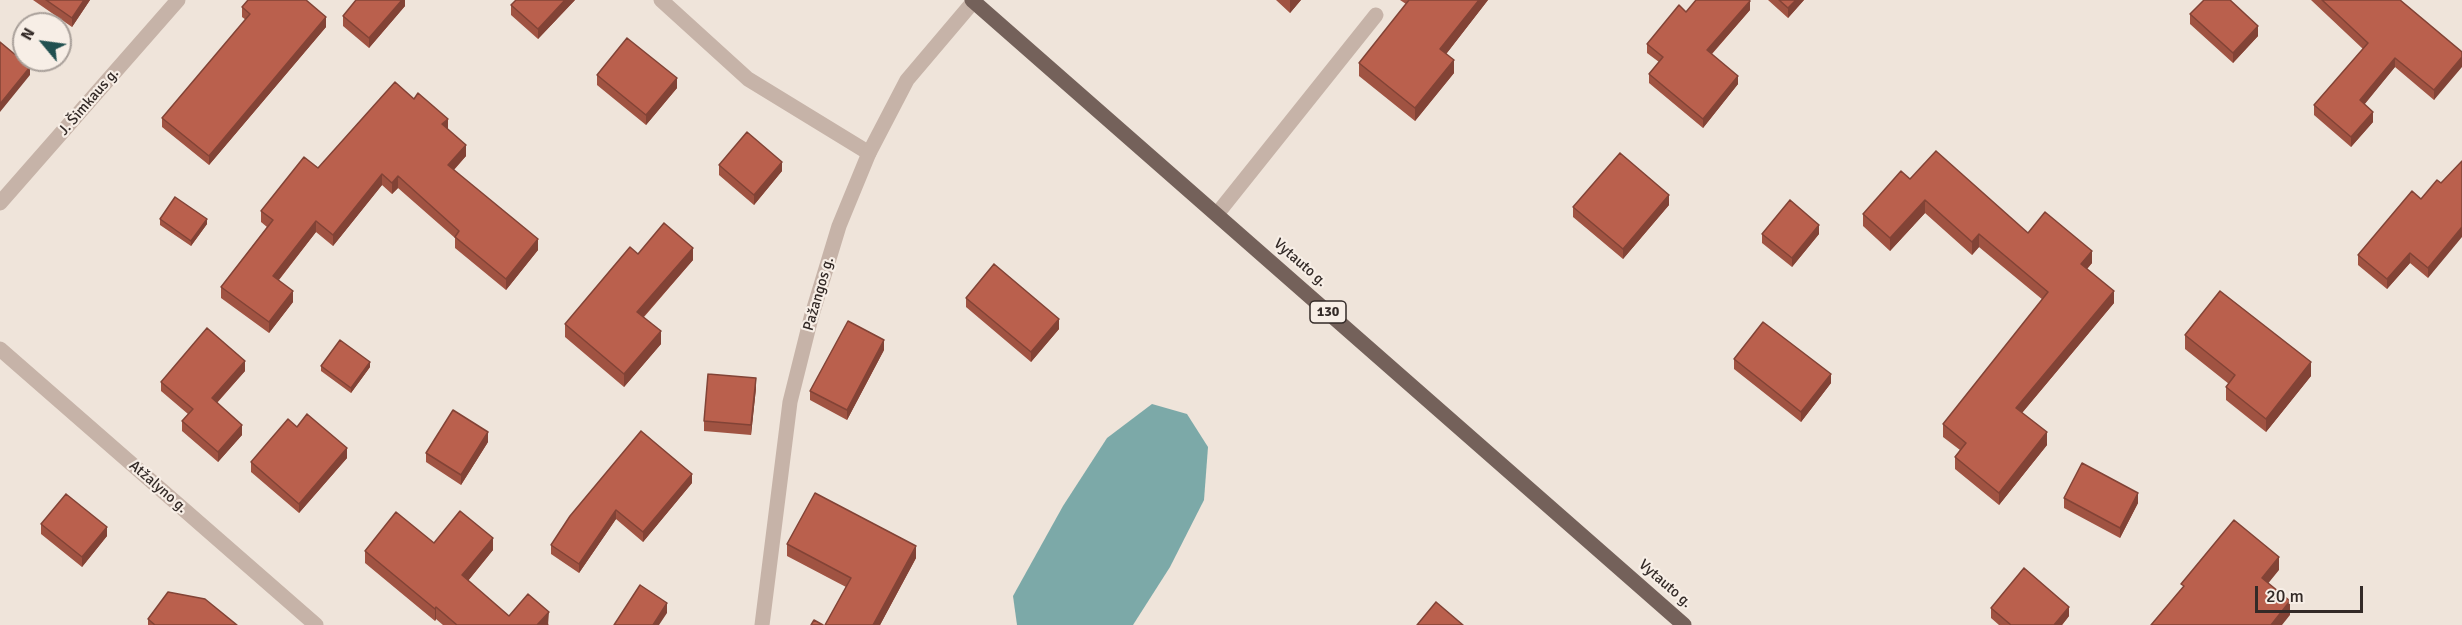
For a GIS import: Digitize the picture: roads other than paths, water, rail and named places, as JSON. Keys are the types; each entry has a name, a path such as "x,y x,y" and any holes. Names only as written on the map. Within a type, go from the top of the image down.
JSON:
{"main road":[{"name":"Vytauto g.","path":"973,1 1684,625"}],"street":[{"name":"J. Šimkaus g.","path":"0,203 178,0"},
{"path":"661,0 748,79 869,153"},
{"name":"Pažangos g.","path":"762,625 790,402 811,318 839,226 869,153 907,80 973,1"},
{"path":"1217,214 1376,15"},
{"name":"Atžalyno g.","path":"0,349 316,625"}],"water":[{"path":"1152,404 1187,414 1208,447 1204,500 1170,567 1133,625 1017,625 1013,596 1063,506 1107,438"}]}
